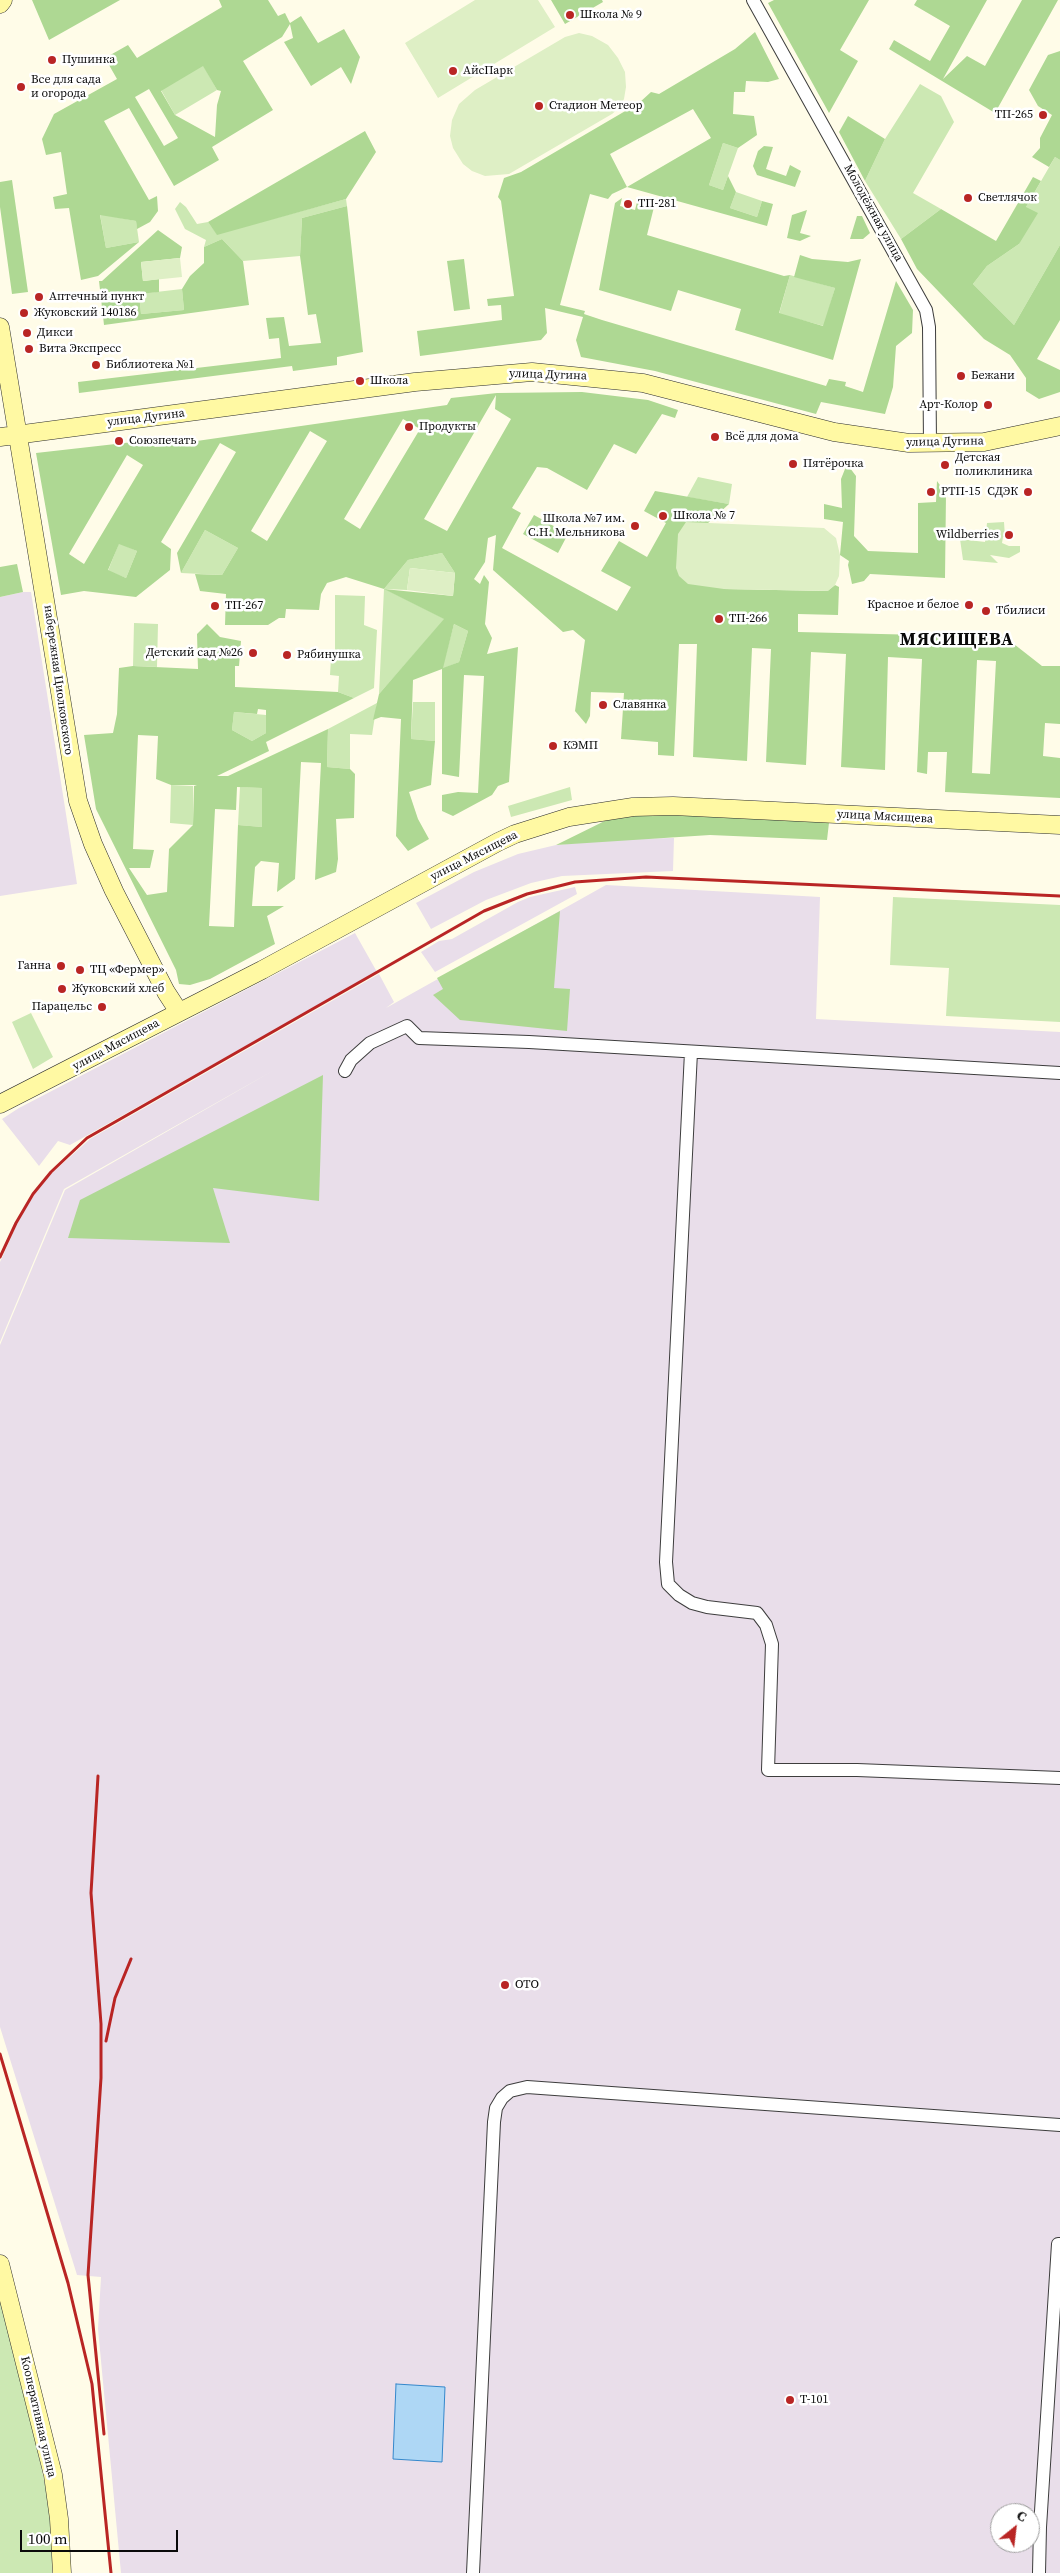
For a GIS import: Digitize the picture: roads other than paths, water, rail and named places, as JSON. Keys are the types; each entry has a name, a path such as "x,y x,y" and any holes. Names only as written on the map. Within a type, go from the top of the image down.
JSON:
{"main road":[{"path":"0,4 3,0"},
{"name":"набережная Циолковского","path":"0,327 78,801 93,844 114,891 166,992 179,1012"},
{"name":"улица Дугина","path":"0,437 415,382 532,372 643,383 852,436 930,444 984,442 1060,426"},
{"name":"улица Мясищева","path":"0,1104 179,1012 498,842 515,834 569,817 606,810 673,806 1060,825"},
{"name":"Кооперативная улица","path":"0,2264 53,2475 59,2520 62,2573"}],"street":[{"name":"Молодёжная улица","path":"754,0 926,310 929,327 930,444"},
{"path":"345,1070 351,1060 370,1043 407,1026 419,1038 1060,1073"},
{"path":"691,1052 667,1553 668,1584 679,1595 692,1603 707,1608 757,1613 766,1625 772,1644 768,1770 857,1770 1060,1778"},
{"path":"473,2573 494,2122 496,2108 502,2098 510,2091 527,2087 1060,2125"},
{"path":"1039,2573 1040,2518 1058,2244 1060,2244"}],"water":[{"path":"396,2384 445,2387 442,2462 393,2459"}],"railway":[{"path":"0,1257 16,1223 33,1194 51,1172 87,1138 484,911 527,894 575,882 646,877 1060,896"},
{"path":"98,1776 91,1893 101,2024 101,2078 88,2275 104,2434"},
{"path":"106,2041 115,1998 131,1959"},
{"path":"0,2054 68,2283 92,2384 111,2573"}],"place":[{"name":"Школа № 9","path":"570,15"},
{"name":"Пушинка","path":"52,60"},
{"name":"АйсПарк","path":"453,71"},
{"name":"Все для сада и огорода","path":"21,87"},
{"name":"Стадион Метеор","path":"539,106"},
{"name":"ТП-265","path":"1043,115"},
{"name":"Светлячок","path":"968,198"},
{"name":"ТП-281","path":"628,204"},
{"name":"Аптечный пункт","path":"39,297"},
{"name":"Жуковский 140186","path":"24,313"},
{"name":"Дикси","path":"27,333"},
{"name":"Вита Экспресс","path":"29,349"},
{"name":"Библиотека №1","path":"96,365"},
{"name":"Бежани","path":"961,376"},
{"name":"Школа","path":"360,381"},
{"name":"Арт-Колор","path":"988,405"},
{"name":"Продукты","path":"409,427"},
{"name":"Всё для дома","path":"715,437"},
{"name":"Союзпечать","path":"119,441"},
{"name":"Пятёрочка","path":"793,464"},
{"name":"Детская поликлиника","path":"945,465"},
{"name":"РТП-15","path":"931,492"},
{"name":"СДЭК","path":"1028,492"},
{"name":"Школа № 7","path":"663,516"},
{"name":"Школа №7 им. С.Н. Мельникова","path":"635,526"},
{"name":"Wildberries","path":"1009,535"},
{"name":"Красное и белое","path":"969,605"},
{"name":"ТП-267","path":"215,606"},
{"name":"Тбилиси","path":"986,611"},
{"name":"ТП-266","path":"719,619"},
{"name":"Детский сад №26","path":"253,653"},
{"name":"Рябинушка","path":"287,655"},
{"name":"Славянка","path":"603,705"},
{"name":"КЭМП","path":"553,746"},
{"name":"Ганна","path":"61,966"},
{"name":"ТЦ «Фермер»","path":"80,970"},
{"name":"Жуковский хлеб","path":"62,989"},
{"name":"Парацельс","path":"102,1007"},
{"name":"ОТО","path":"505,1985"},
{"name":"Т-101","path":"790,2400"}],"district":[{"name":"МЯСИЩЕВА","path":"957,640"}]}
